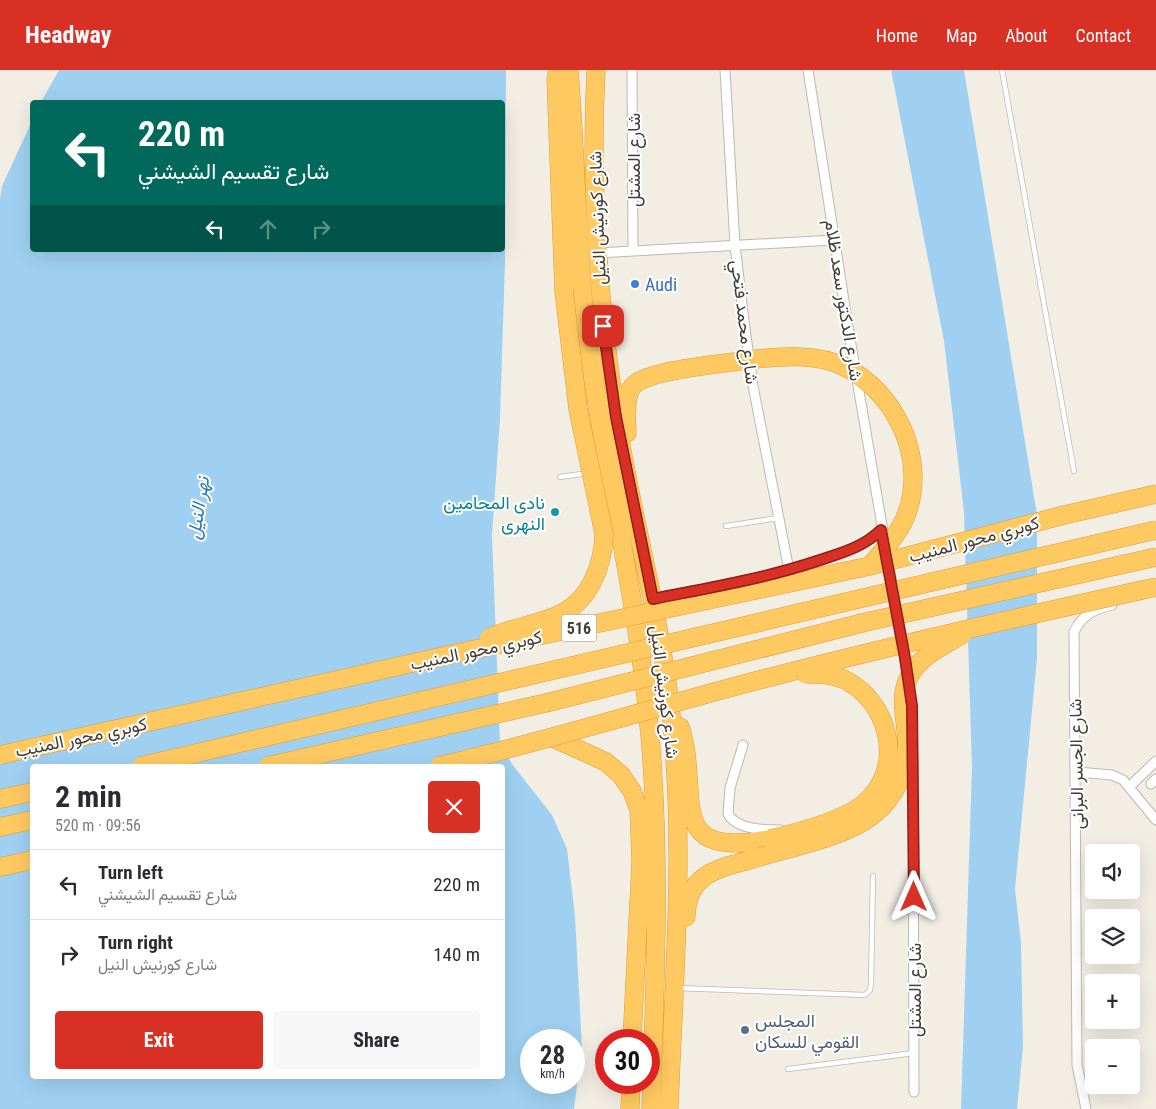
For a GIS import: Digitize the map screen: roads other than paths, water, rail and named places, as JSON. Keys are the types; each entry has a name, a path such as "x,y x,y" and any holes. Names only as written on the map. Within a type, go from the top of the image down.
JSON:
{"highway":[{"path":"462,652 497,634 558,616 571,608 593,582 600,567 604,534 578,409 564,292 556,79 558,70"},
{"name":"شارع كورنيش النيل","path":"569,70 584,306 589,354 642,660 655,812 658,879 651,1109"},
{"name":"شارع كورنيش النيل","path":"596,70 594,164 597,253 603,326 608,470 653,599 670,705 676,792 677,863 669,1109"},
{"path":"608,470 632,387 642,379 662,373 796,356 841,365 860,376 894,412 906,432 911,461 912,491 907,514 897,532 870,566"},
{"name":"كوبري محور المنيب","path":"0,755 462,652 870,566 1064,515 1156,494"},
{"name":"كوبري محور المنيب","path":"150,764 1156,530"},
{"path":"277,764 550,702 866,622 1156,558"},
{"path":"447,764 553,738 612,719 915,640 972,629 1156,586"},
{"path":"673,986 682,964 686,942 687,901 695,884 710,872 849,829 873,816 883,806 899,783 906,756 907,742 902,702 908,679 922,660 972,629"},
{"path":"670,705 677,719 686,750 690,811 696,827 707,838 723,844 745,844 770,840 817,825 862,805 880,783 886,770 889,750 887,729 878,709 865,693 848,681 828,674 764,678"},
{"path":"553,738 606,762 626,783 639,810 640,862 632,1029"},
{"path":"0,799 30,792"},
{"path":"0,827 30,820"},
{"path":"0,867 30,860"},
{"path":"630,1109 631,1094"}],"street":[{"name":"شارع المشتل","path":"632,70 633,251"},
{"name":"شارع محمد فتحي","path":"725,70 736,245 778,518 788,570"},
{"name":"شارع الدكتور سعد ظلام","path":"808,70 881,530"},
{"path":"597,253 834,240"},
{"path":"653,599 744,582 788,570 862,545 881,530"},
{"name":"شارع المشتل","path":"881,530 912,706 914,1092"},
{"name":"شارع الجسر البرانى","path":"1086,1109 1077,1065 1077,772 1074,632 1080,620 1089,613 1156,594"},
{"path":"743,745 730,788 728,814 738,824 773,830 801,829 843,818 878,794 895,760 913,757"},
{"path":"1129,787 1156,761"},
{"path":"1077,772 1118,776 1156,820"}],"lane":[{"path":"1002,70 1074,471"},
{"path":"560,477 608,470"},
{"path":"726,526 778,518"},
{"path":"673,986 865,995 870,990 871,984 873,876"},
{"path":"788,1069 914,1053"}],"water":[{"name":"نهر النيل","path":"59,70 506,70 505,262 500,419 492,535 500,742 512,764 552,815 567,849 575,916 581,1029 520,1029 520,1094 576,1094 574,1109 0,1109 0,199 2,186 30,125 30,252 505,252 505,100 42,100"},
{"path":"891,70 964,70 1037,515 1037,658 1015,889 1021,943 1023,1046 1017,1109 961,1109 972,767 964,512 944,341"}],"place":[{"name":"Audi","path":"635,284"},
{"name":"نادى المحامين النهرى","path":"555,512"},
{"name":"المجلس القومي للسكان","path":"745,1030"}]}
